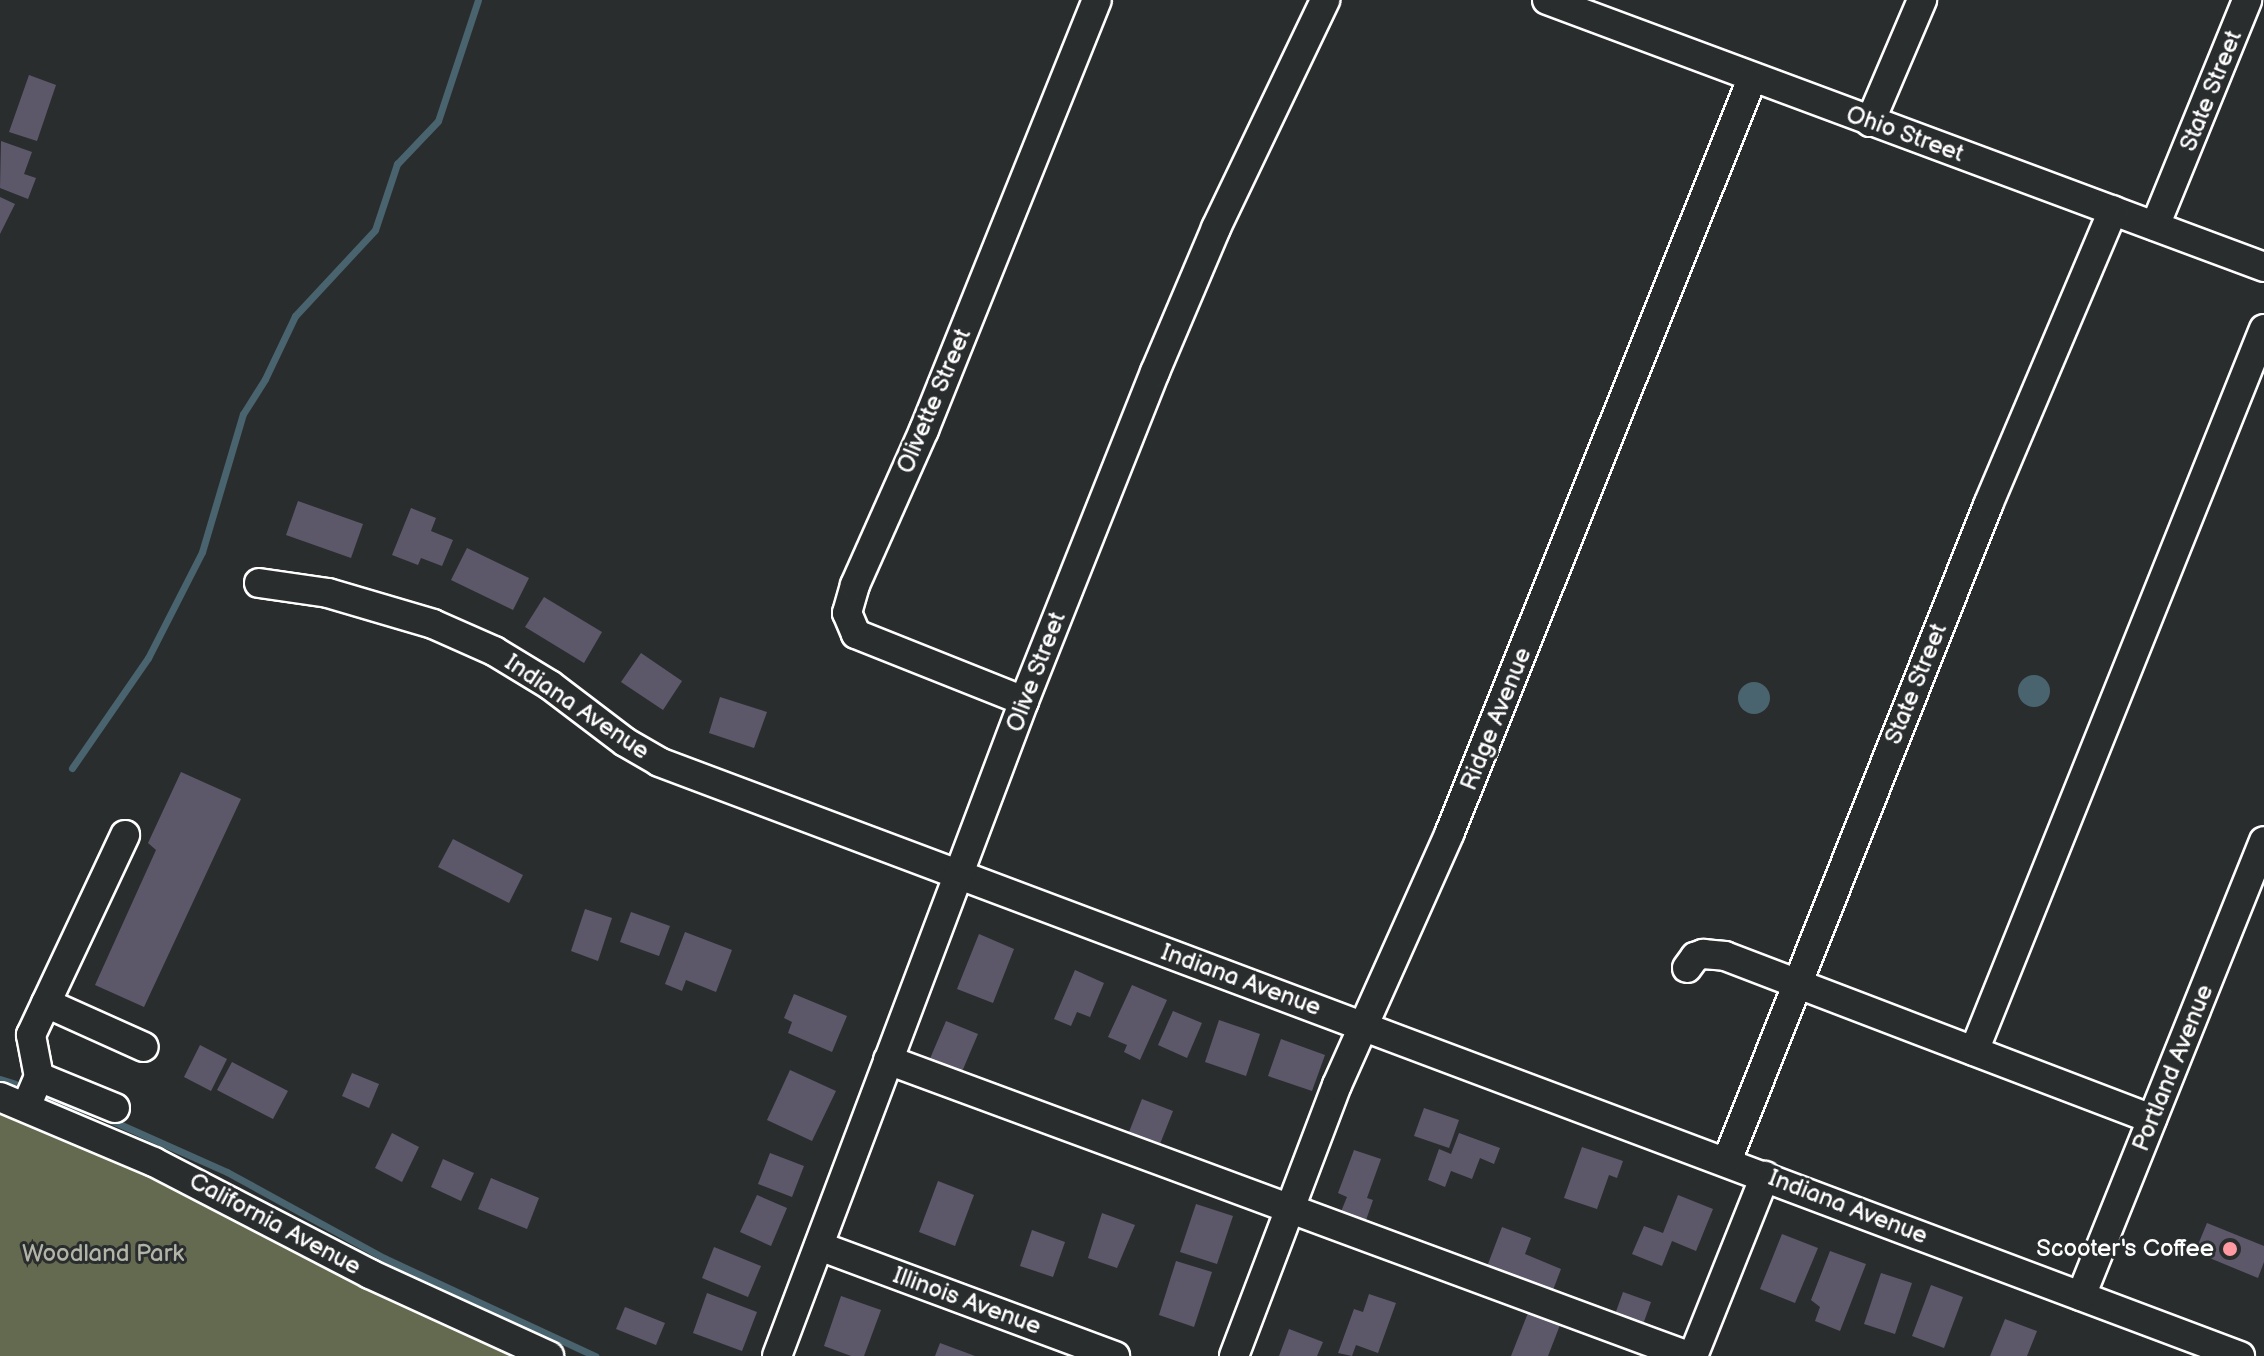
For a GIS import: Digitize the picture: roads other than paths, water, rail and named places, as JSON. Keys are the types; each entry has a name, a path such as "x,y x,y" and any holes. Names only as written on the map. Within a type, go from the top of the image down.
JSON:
{"street":[{"name":"Olivette Street","path":"1024,701 856,634 847,613 855,585 924,430 1097,0"},
{"name":"Olive Street","path":"777,1356 1024,701 1216,228 1325,0"},
{"name":"Ohio Street","path":"1547,0 1593,8 1752,79 2264,267"},
{"path":"1870,122 1922,0"},
{"name":"State Street","path":"2155,226 2247,0"},
{"name":"Ridge Avenue","path":"1234,1356 1289,1208 1364,1026 1450,832 1752,79"},
{"name":"State Street","path":"1727,1161 1988,505 2113,210"},
{"path":"1974,1051 2264,329"},
{"name":"Indiana Avenue","path":"259,583 341,596 433,624 494,651 550,685 625,742 659,762 2240,1356"},
{"path":"26,1107 39,1077 31,1035 125,835"},
{"name":"Portland Avenue","path":"2081,1296 2264,841"},
{"path":"1687,968 1695,957 1710,954 2152,1119"},
{"path":"46,1003 144,1047"},
{"path":"888,1060 1691,1356 1765,1176"},
{"path":"39,1077 115,1108"},
{"name":"California Avenue","path":"0,1097 154,1162 370,1274 549,1356"},
{"name":"Illinois Avenue","path":"819,1246 1115,1356"}],"water":[{"path":"2034,675 2045,680 2050,691 2045,702 2034,707 2023,702 2018,691 2023,680"},
{"path":"1754,682 1765,687 1770,698 1765,709 1754,714 1743,709 1738,698 1743,687"}],"waterway":[{"path":"72,768 148,658 202,552 243,414 265,379 295,316 375,230 397,164 438,121 478,0"},
{"path":"0,1079 15,1084"},
{"path":"51,1098 93,1113"},
{"path":"108,1119 227,1172 384,1258 595,1356"}],"place":[{"name":"Scooter's Coffee","path":"2230,1249"}],"park label":[{"name":"Woodland Park","path":"103,1254"}]}
